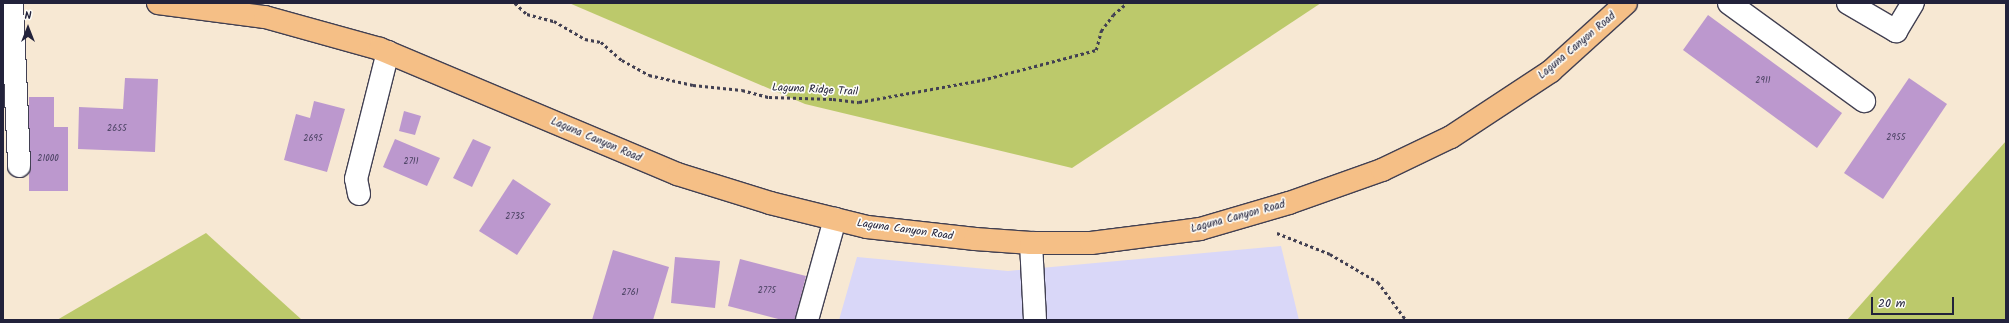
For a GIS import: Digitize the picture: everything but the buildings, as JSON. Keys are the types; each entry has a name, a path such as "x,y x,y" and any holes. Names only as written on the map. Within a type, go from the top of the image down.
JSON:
{"main road":[{"name":"Laguna Canyon Road","path":"158,3 265,16 388,52 677,174 770,203 867,227 975,240 1031,243 1091,243 1200,229 1240,218 1382,170 1452,137 1551,71 1626,3"}],"lane":[{"path":"12,3 19,166"},
{"path":"1729,3 1864,101"},
{"path":"1848,3 1896,31 1913,3"},
{"path":"360,194 356,179 388,52"},
{"path":"807,320 835,219"},
{"path":"1031,243 1035,320"}],"path":[{"name":"Laguna Ridge Trail","path":"515,3 527,14 554,21 585,39 601,42 622,60 649,76 693,85 742,90 769,97 833,98 859,102 982,80 1067,56 1096,50 1101,31 1112,15 1127,3"},
{"path":"1240,218 1330,254 1378,282 1406,320"}],"shaded area":[{"path":"1281,246 1299,320 839,320 857,257 1008,271"}],"green space":[{"path":"569,3 1321,3 1072,168 805,104"},
{"path":"2006,141 2006,320 1847,320"},
{"path":"206,233 302,320 57,320"}]}
